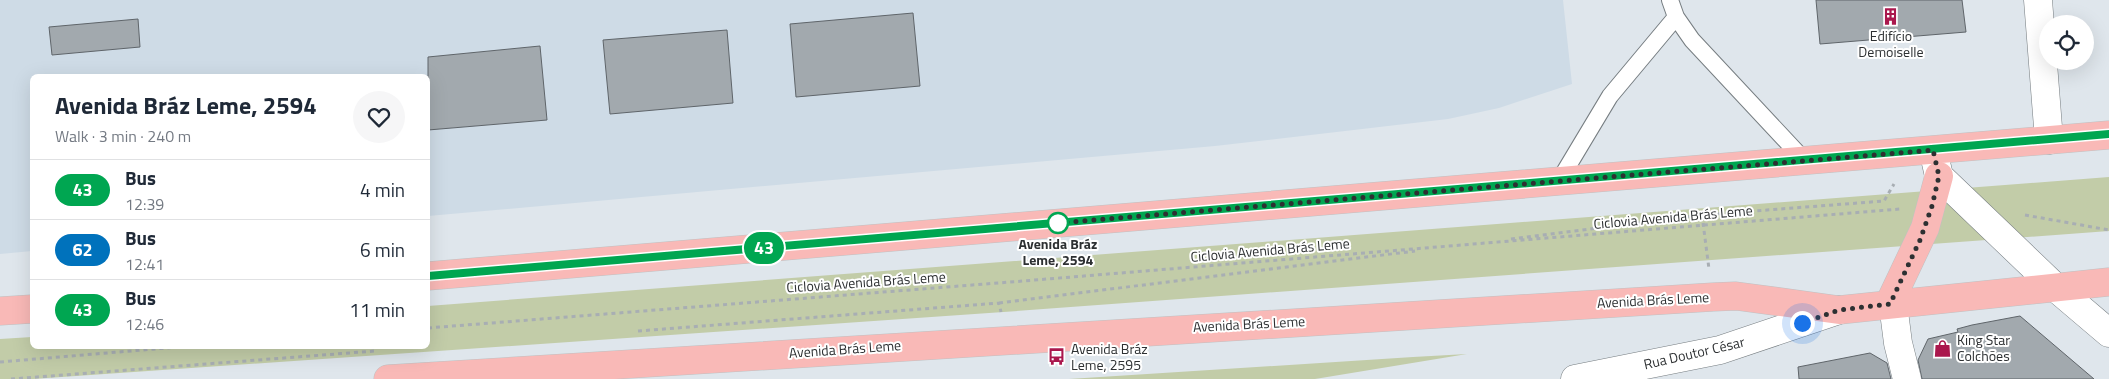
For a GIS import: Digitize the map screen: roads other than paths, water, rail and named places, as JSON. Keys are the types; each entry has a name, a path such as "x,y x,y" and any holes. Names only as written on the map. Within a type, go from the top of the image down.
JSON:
{"main road":[{"path":"430,276 1805,161 1937,166 2049,140 2109,134"},
{"path":"1891,304 1918,244 1932,206 1937,166"},
{"name":"Avenida Brás Leme","path":"388,379 520,374 1713,297 1736,296 1839,310 2109,282"},
{"path":"0,311 30,309"}],"street":[{"path":"2038,0 2049,140"},
{"path":"1937,166 2056,288 2109,333"},
{"path":"1891,304 1907,379"},
{"name":"Rua Doutor César","path":"1575,379 1720,350 1839,310"}],"lane":[{"path":"1670,0 1676,17 1692,40 1805,161"},
{"path":"1559,181 1610,96 1676,17"}],"place":[{"name":"Edifício Demoiselle","path":"1891,16"},
{"name":"Avenida Bráz Leme, 2594","path":"1058,223"},
{"name":"King Star Colchões","path":"1943,348"},
{"name":"Avenida Bráz Leme, 2595","path":"1057,357"}]}
